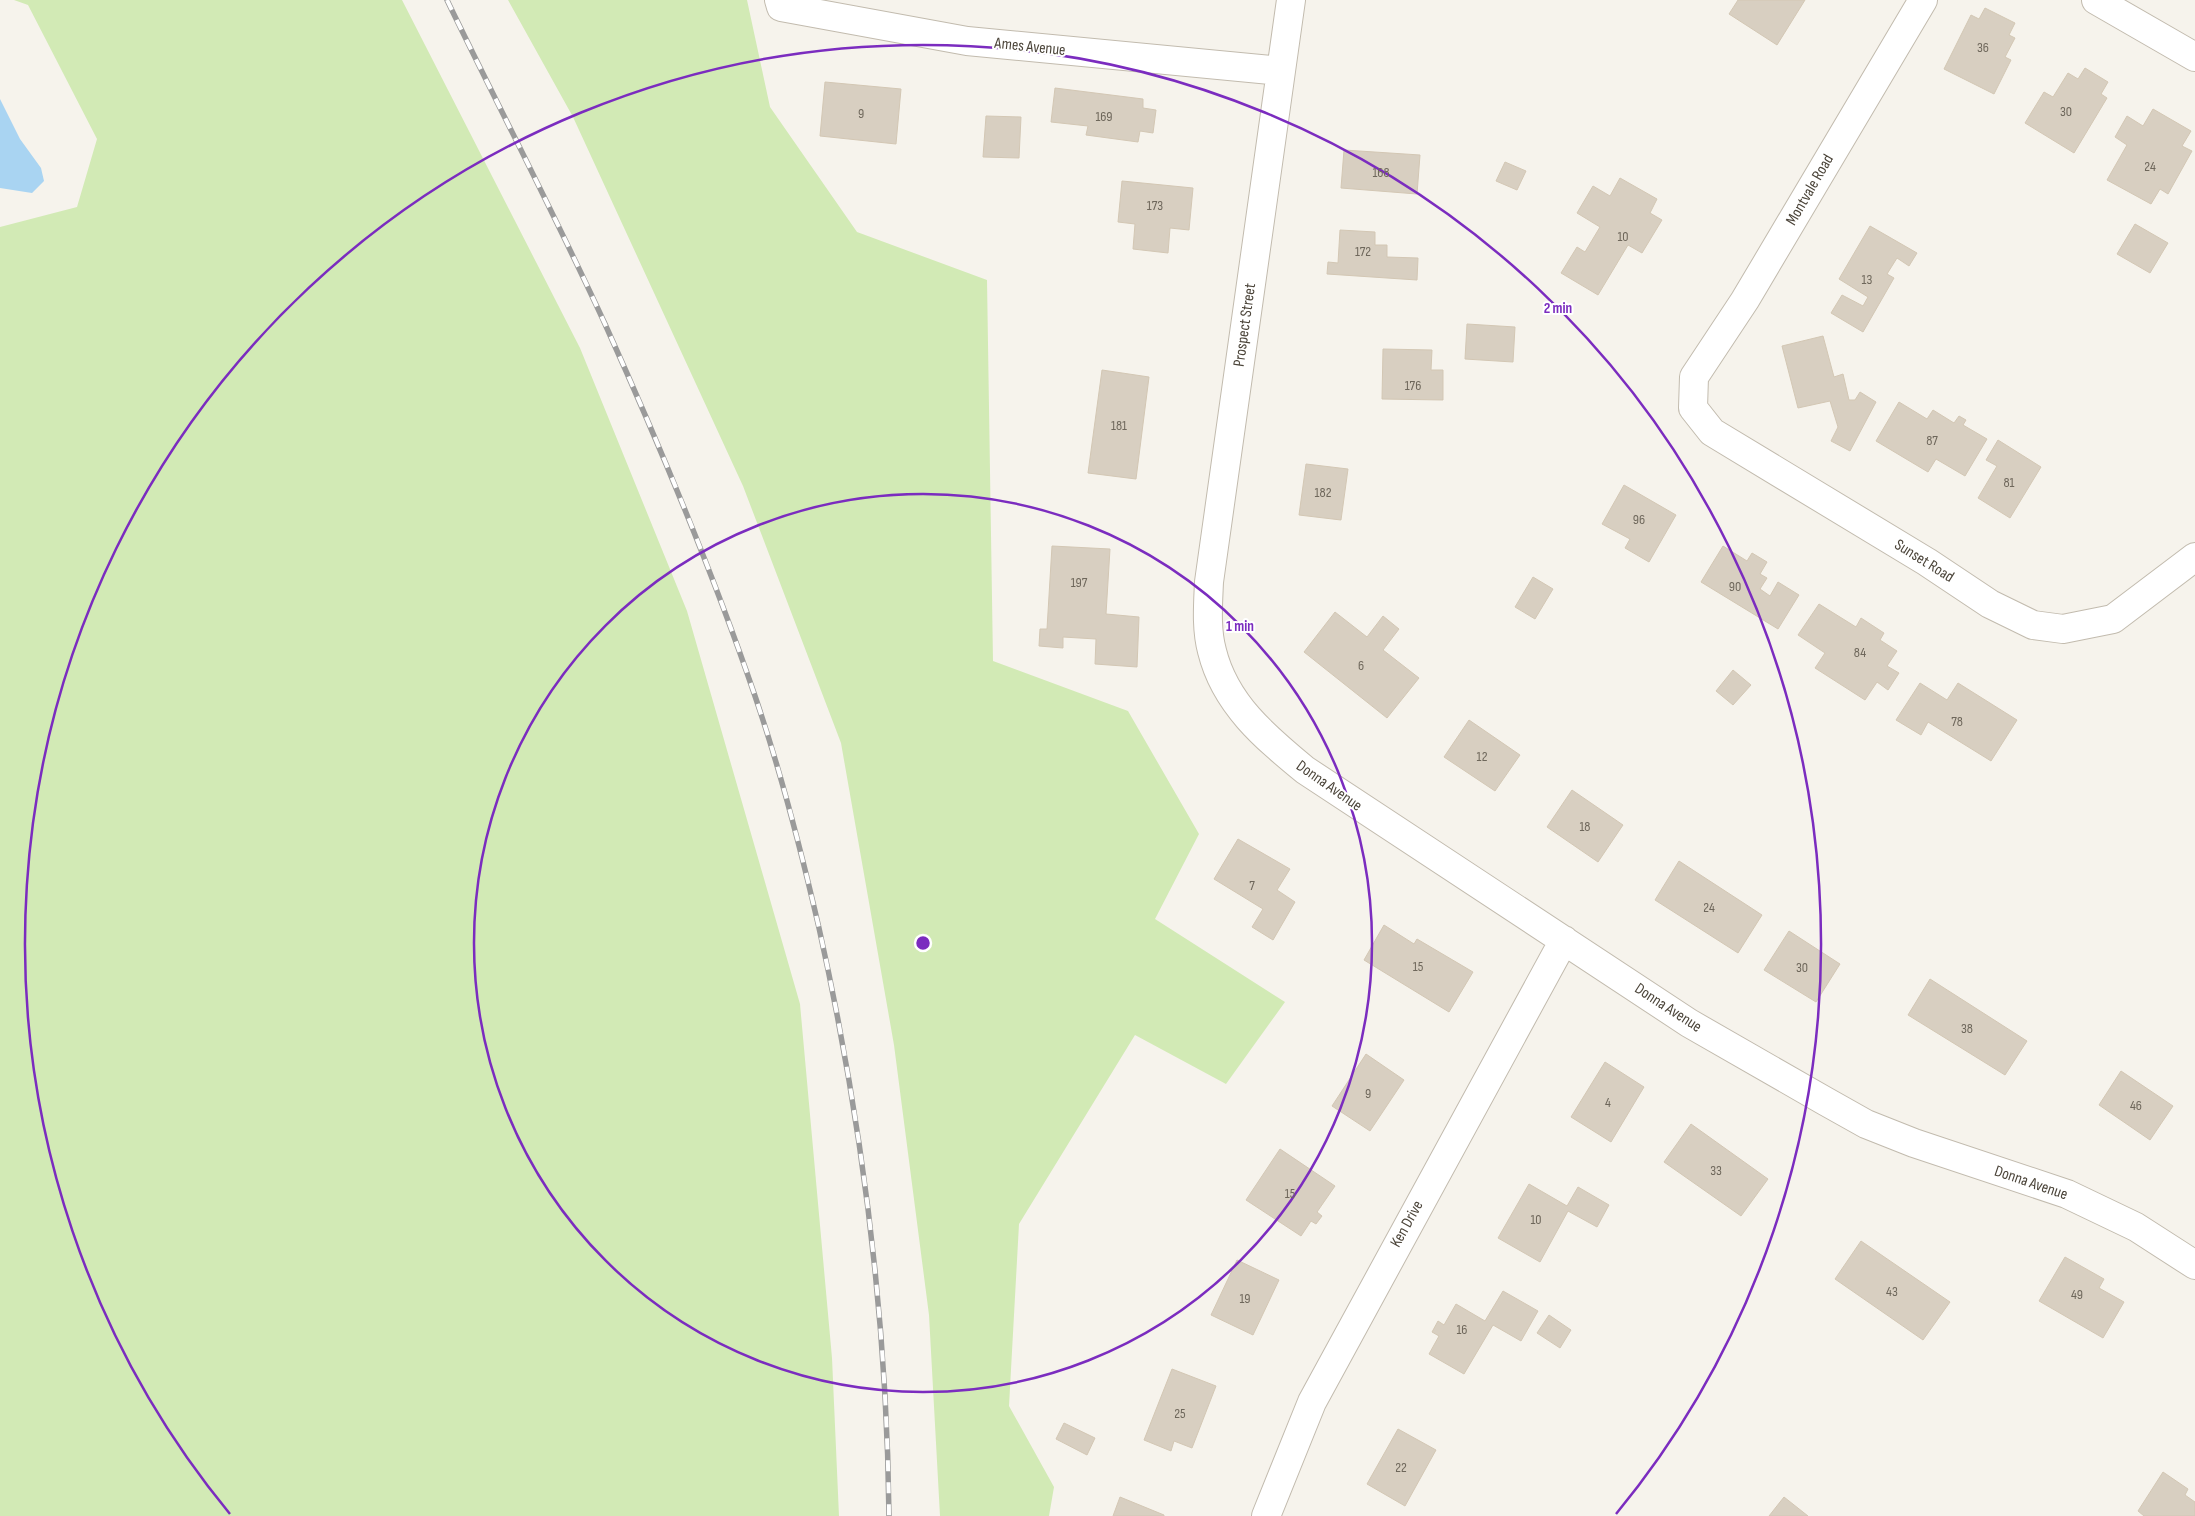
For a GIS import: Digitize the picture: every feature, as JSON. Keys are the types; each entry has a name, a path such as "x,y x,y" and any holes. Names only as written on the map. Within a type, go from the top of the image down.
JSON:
{"street":[{"name":"Prospect Street","path":"1211,650 1208,617 1209,582 1291,0"},
{"name":"Montvale Road","path":"1694,377 1745,300 1923,0"},
{"path":"2096,0 2195,57"},
{"name":"Ames Avenue","path":"780,3 967,41 1281,71"},
{"name":"Sunset Road","path":"1694,377 1693,408 1712,432 1928,562 1990,604 2033,625 2064,629 2113,619 2195,557"},
{"name":"Donna Avenue","path":"1211,650 1219,672 1234,702 1263,736 1305,770 1689,1023 1866,1124 1914,1143 2067,1194 2136,1227 2195,1265"},
{"name":"Ken Drive","path":"1266,1516 1312,1402 1564,940"}],"green space":[{"path":"14,0 402,0 580,348 687,611 800,1004 832,1358 839,1516 0,1516 0,227 77,207 97,139 28,5"},
{"path":"508,0 747,0 770,107 857,232 987,280 993,661 1128,711 1199,834 1155,919 1285,1002 1226,1084 1135,1035 1019,1224 1009,1406 1054,1487 1049,1516 940,1516 929,1315 894,1045 841,743 743,486 573,117"}],"water":[{"path":"0,99 20,139 41,168 44,181 32,193 0,188"}],"building":[{"path":"1738,0 1805,0 1777,45 1729,14"},
{"path":"1985,8 2015,23 2009,35 2015,38 2005,57 2011,60 1994,94 1944,69 1971,15 1979,19"},
{"path":"2085,68 2108,82 2101,94 2107,98 2074,153 2025,123 2044,92 2053,97 2068,73 2078,79"},
{"path":"825,82 901,89 896,144 820,136"},
{"path":"1055,88 1143,99 1143,108 1156,110 1153,133 1140,131 1138,142 1086,135 1088,126 1051,122"},
{"path":"2153,109 2191,131 2182,146 2192,151 2168,194 2160,189 2151,204 2107,180 2127,145 2115,137 2127,116 2143,126"},
{"path":"986,116 1021,117 1019,158 983,157"},
{"path":"1344,150 1420,155 1417,194 1341,188"},
{"path":"1505,162 1526,171 1517,190 1496,181"},
{"path":"1620,178 1657,199 1650,213 1662,220 1642,253 1628,245 1598,295 1561,273 1577,247 1585,252 1600,227 1577,213 1593,186 1610,196"},
{"path":"1122,181 1193,188 1189,230 1170,228 1168,253 1133,249 1135,224 1118,222"},
{"path":"2135,224 2168,243 2150,273 2117,254"},
{"path":"1870,226 1917,253 1909,266 1897,258 1887,274 1894,278 1863,332 1831,313 1842,295 1863,306 1868,297 1839,279"},
{"path":"1340,230 1375,232 1375,245 1387,245 1387,257 1418,258 1417,280 1327,274 1328,262 1338,263"},
{"path":"1467,324 1515,327 1513,362 1465,359"},
{"path":"1823,336 1834,377 1843,374 1849,400 1855,400 1860,392 1876,402 1850,451 1831,441 1838,427 1830,401 1798,408 1782,346"},
{"path":"1383,349 1432,350 1431,370 1443,370 1443,400 1382,399"},
{"path":"1102,370 1149,377 1136,479 1088,473"},
{"path":"1899,402 1927,419 1933,410 1954,423 1959,416 1966,420 1963,425 1987,439 1965,476 1936,459 1928,472 1876,441"},
{"path":"1998,440 2041,467 2010,518 1978,498 1997,466 1986,460"},
{"path":"1306,464 1348,469 1341,520 1299,515"},
{"path":"1624,485 1676,515 1649,562 1625,548 1630,539 1602,524"},
{"path":"1052,546 1110,549 1106,614 1139,617 1137,667 1095,664 1096,639 1063,637 1063,648 1039,646 1040,629 1047,629"},
{"path":"1723,546 1747,561 1752,553 1767,562 1760,574 1767,578 1760,589 1770,596 1778,582 1799,595 1778,629 1701,582"},
{"path":"1533,577 1553,589 1535,619 1515,607"},
{"path":"1819,604 1856,627 1861,618 1884,633 1880,640 1897,651 1887,666 1899,673 1888,690 1877,682 1865,700 1815,668 1825,653 1798,635"},
{"path":"1335,612 1367,637 1383,616 1399,629 1383,650 1419,678 1387,718 1304,652"},
{"path":"1733,670 1751,685 1733,705 1716,691"},
{"path":"1920,683 1947,700 1958,683 2017,720 1991,761 1928,722 1921,735 1896,720"},
{"path":"1469,720 1520,755 1495,791 1444,757"},
{"path":"1572,790 1623,825 1598,862 1547,827"},
{"path":"1238,839 1290,869 1277,890 1295,902 1273,940 1252,927 1263,909 1214,879"},
{"path":"1679,861 1762,915 1738,953 1655,900"},
{"path":"1384,925 1414,944 1417,939 1473,972 1449,1012 1364,960"},
{"path":"1789,931 1840,964 1816,1002 1764,970"},
{"path":"1930,979 2027,1041 2005,1075 1908,1015"},
{"path":"1366,1054 1404,1080 1370,1131 1332,1106"},
{"path":"1605,1062 1644,1087 1611,1142 1571,1117"},
{"path":"2121,1071 2173,1106 2150,1140 2099,1105"},
{"path":"1691,1124 1768,1179 1741,1216 1664,1162"},
{"path":"1280,1149 1335,1186 1317,1212 1322,1216 1316,1224 1311,1221 1301,1236 1246,1200"},
{"path":"1529,1184 1567,1206 1578,1187 1609,1205 1597,1227 1568,1211 1540,1262 1498,1238"},
{"path":"1861,1241 1950,1302 1923,1340 1835,1279"},
{"path":"2065,1257 2104,1279 2099,1288 2124,1302 2103,1338 2039,1301"},
{"path":"1237,1260 1279,1280 1253,1335 1211,1315"},
{"path":"1503,1291 1538,1311 1521,1341 1493,1325 1464,1374 1429,1354 1439,1336 1432,1332 1438,1321 1444,1325 1456,1304 1485,1321"},
{"path":"1549,1315 1571,1330 1560,1348 1537,1333"},
{"path":"1172,1369 1216,1386 1192,1448 1174,1441 1171,1451 1144,1440"},
{"path":"1064,1423 1095,1438 1087,1455 1056,1439"},
{"path":"1398,1429 1436,1450 1405,1506 1367,1484"},
{"path":"2163,1472 2188,1489 2185,1495 2195,1502 2195,1516 2144,1516 2138,1511"},
{"path":"1120,1497 1164,1515 1164,1516 1113,1516"},
{"path":"1784,1497 1808,1516 1769,1516"}],"railway":[{"path":"447,0 586,283 646,416 721,602 755,696 782,782 819,928 848,1073 860,1147 877,1294 883,1368 889,1516"}]}
